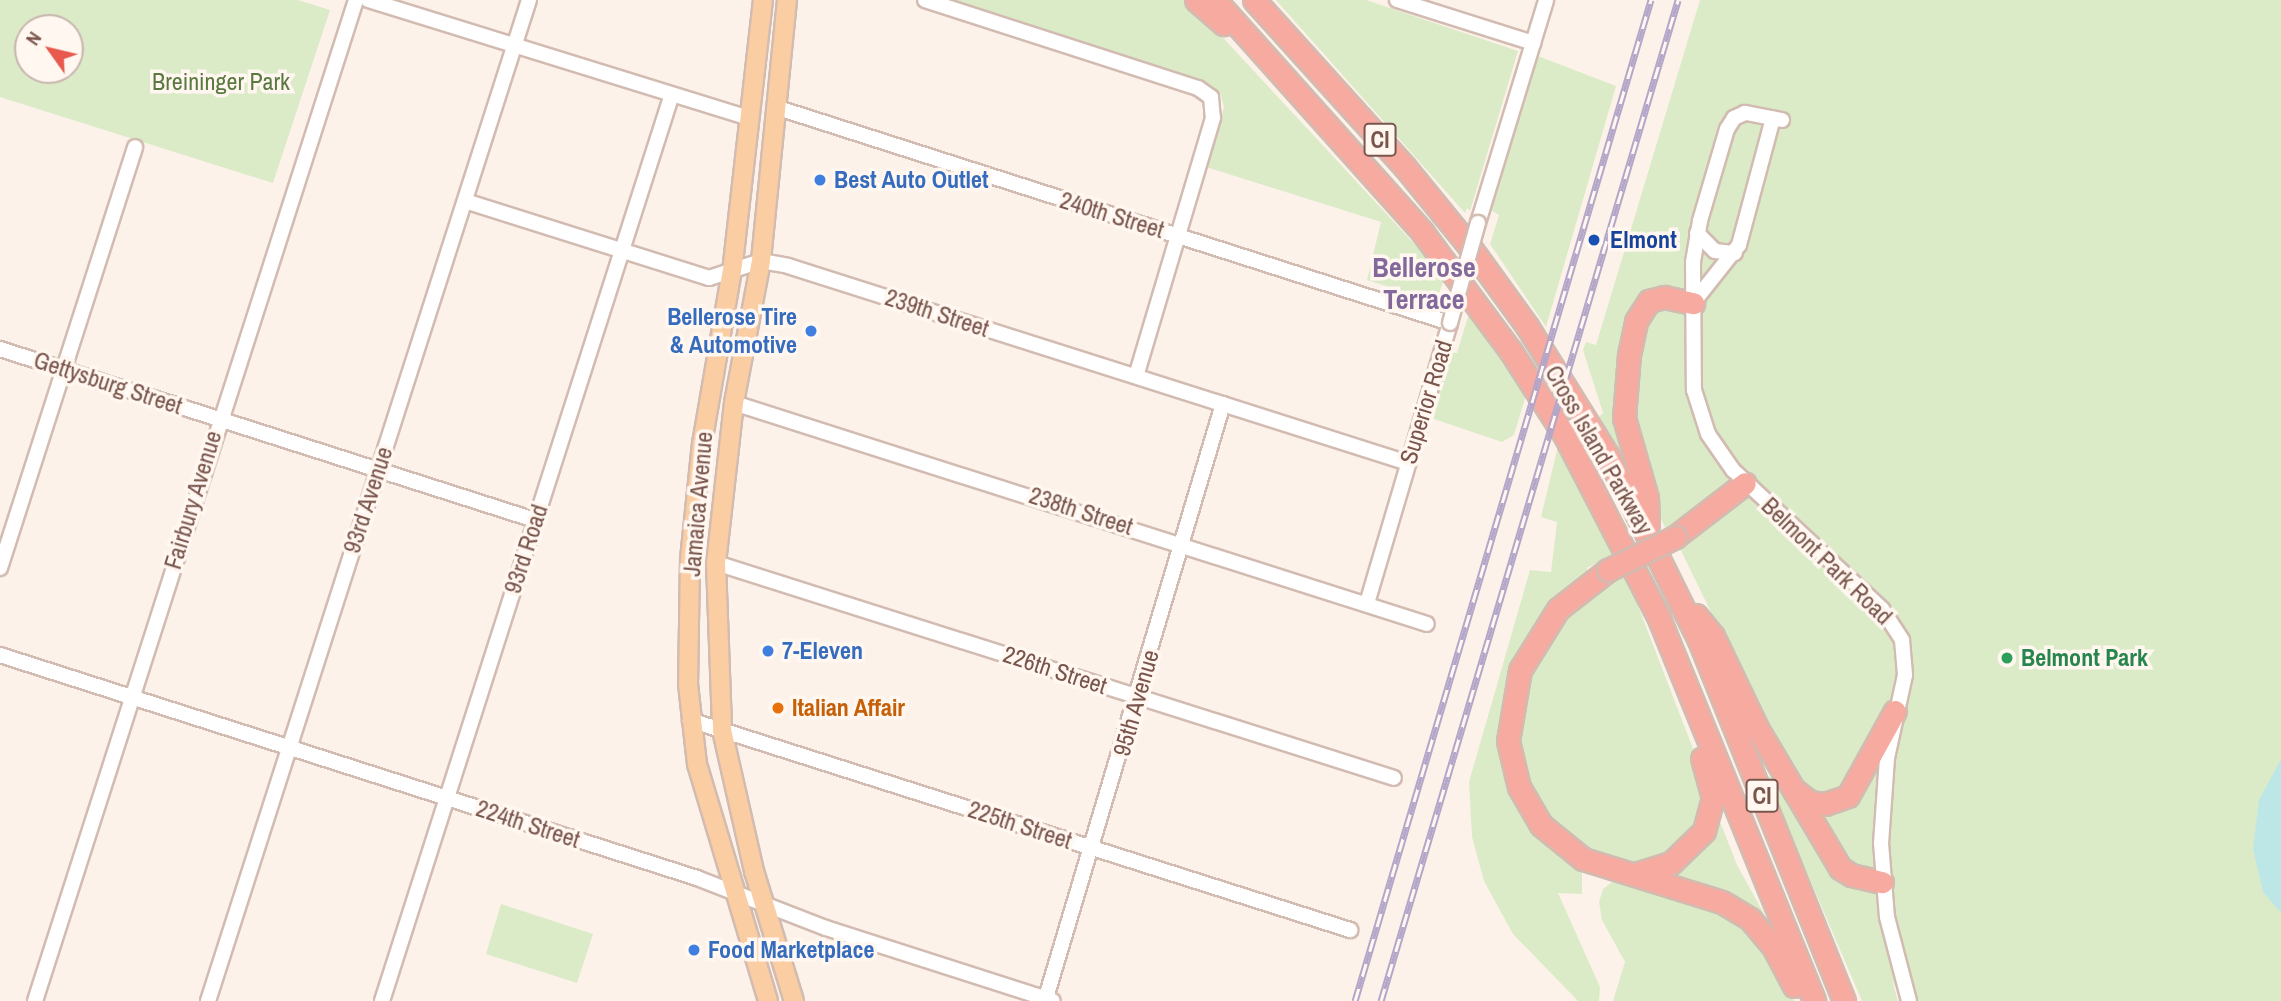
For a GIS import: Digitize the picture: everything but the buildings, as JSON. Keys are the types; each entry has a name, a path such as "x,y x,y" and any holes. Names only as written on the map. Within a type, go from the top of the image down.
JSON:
{"highway":[{"path":"1196,0 1275,64"},
{"name":"Cross Island Parkway","path":"1215,0 1275,64 1423,233 1534,387 1632,561 1814,1001"},
{"name":"Cross Island Parkway","path":"1259,5 1404,166 1499,286 1582,412 1677,592 1844,1001"},
{"path":"1649,537 1647,498 1624,418 1629,355 1636,321 1649,301 1664,297 1693,303"},
{"path":"1745,483 1675,537 1608,570 1564,603 1528,653 1511,706 1509,756 1525,801 1550,835 1594,864 1722,902 1750,919 1774,948 1803,1001"},
{"path":"1677,592 1713,636 1792,788 1840,867 1851,875 1882,882"},
{"path":"1633,875 1682,856 1708,822 1713,798 1700,754 1695,708"},
{"path":"1792,788 1810,802 1841,801 1858,784 1895,711"}],"main road":[{"name":"Jamaica Avenue","path":"763,0 732,270 710,386 691,560 690,720 698,764 733,891 768,1001"},
{"name":"Jamaica Avenue","path":"787,0 761,261 734,402 716,563 722,730 765,905 794,1001"}],"street":[{"name":"Fairbury Avenue","path":"35,1001 133,697 218,419 356,0"},
{"path":"368,0 671,97 750,118"},
{"name":"93rd Avenue","path":"208,1001 529,0"},
{"path":"925,0 1198,88 1211,97 1213,118 1136,376"},
{"path":"1397,0 1533,43"},
{"name":"Superior Road","path":"1367,603 1546,0"},
{"name":"93rd Road","path":"382,1001 671,97"},
{"name":"240th Street","path":"775,107 1450,323"},
{"name":"Belmont Park Road","path":"1693,303 1735,253 1777,119 1745,113 1730,123 1697,233 1693,303 1692,371 1698,406 1715,446 1745,483 1893,622 1906,661 1895,711 1882,798 1882,882 1909,1001"},
{"path":"0,568 135,147"},
{"path":"465,201 709,278 761,261"},
{"path":"1697,233 1715,251 1735,253"},
{"name":"239th Street","path":"761,261 1408,463"},
{"name":"Gettysburg Street","path":"0,349 535,520"},
{"name":"238th Street","path":"734,402 1427,624"},
{"name":"95th Avenue","path":"1048,1000 1223,404"},
{"name":"226th Street","path":"716,563 1394,778"},
{"name":"224th Street","path":"0,655 733,891 765,905 1048,1000"},
{"name":"225th Street","path":"690,720 1350,930"}],"green space":[{"name":"Breininger Park","path":"0,0 298,0 330,10 273,183 0,97"},
{"path":"951,0 1188,0 1445,277 1439,293 1424,298 1367,280 1381,222 1206,167 1224,107 1220,93 1209,84"},
{"path":"1276,0 1366,0 1518,51 1470,211 1467,208 1465,213"},
{"name":"Belmont Park","path":"1700,0 2281,0 2281,1001 1903,1001 1892,980 1898,1001 1862,1001 1766,777 1775,776 1842,881 1670,528 1666,530 1618,424 1624,458 1599,417 1603,413 1583,350 1586,342 1596,345"},
{"path":"1538,56 1616,86 1546,327 1490,244 1499,215 1491,210"},
{"path":"1470,310 1526,395 1514,435 1502,442 1431,418 1449,352 1457,353"},
{"path":"1558,446 1625,572 1702,772 1707,797 1702,820 1668,855 1637,864 1603,858 1569,839 1544,814 1529,788 1518,756 1520,702 1536,656 1562,616 1618,576 1609,556 1587,568 1588,572 1546,608 1520,650 1502,702 1503,758 1582,870 1582,894 1558,893 1600,987 1599,1001 1578,1001 1513,934 1484,881 1472,837 1469,782 1530,570 1551,572 1557,522 1541,517"},
{"path":"1716,823 1721,824 1737,865 1773,930 1730,895 1667,877 1702,849"},
{"path":"1617,878 1729,912 1775,957 1794,1001 1613,1001 1625,962 1602,920 1599,902 1603,889"},
{"path":"501,904 593,934 577,983 486,954"}],"water":[{"path":"2281,759 2281,913 2263,892 2253,849 2259,800"}],"railway":[{"path":"1355,1001 1651,0"},
{"path":"1381,1001 1678,0"}],"place":[{"name":"Best Auto Outlet","path":"820,180"},
{"name":"Elmont","path":"1594,240"},
{"name":"Bellerose Tire & Automotive","path":"811,331"},
{"name":"7-Eleven","path":"768,651"},
{"name":"Belmont Park","path":"2007,658"},
{"name":"Italian Affair","path":"778,708"},
{"name":"Food Marketplace","path":"694,950"}],"district":[{"name":"Bellerose Terrace","path":"1424,283"}]}
